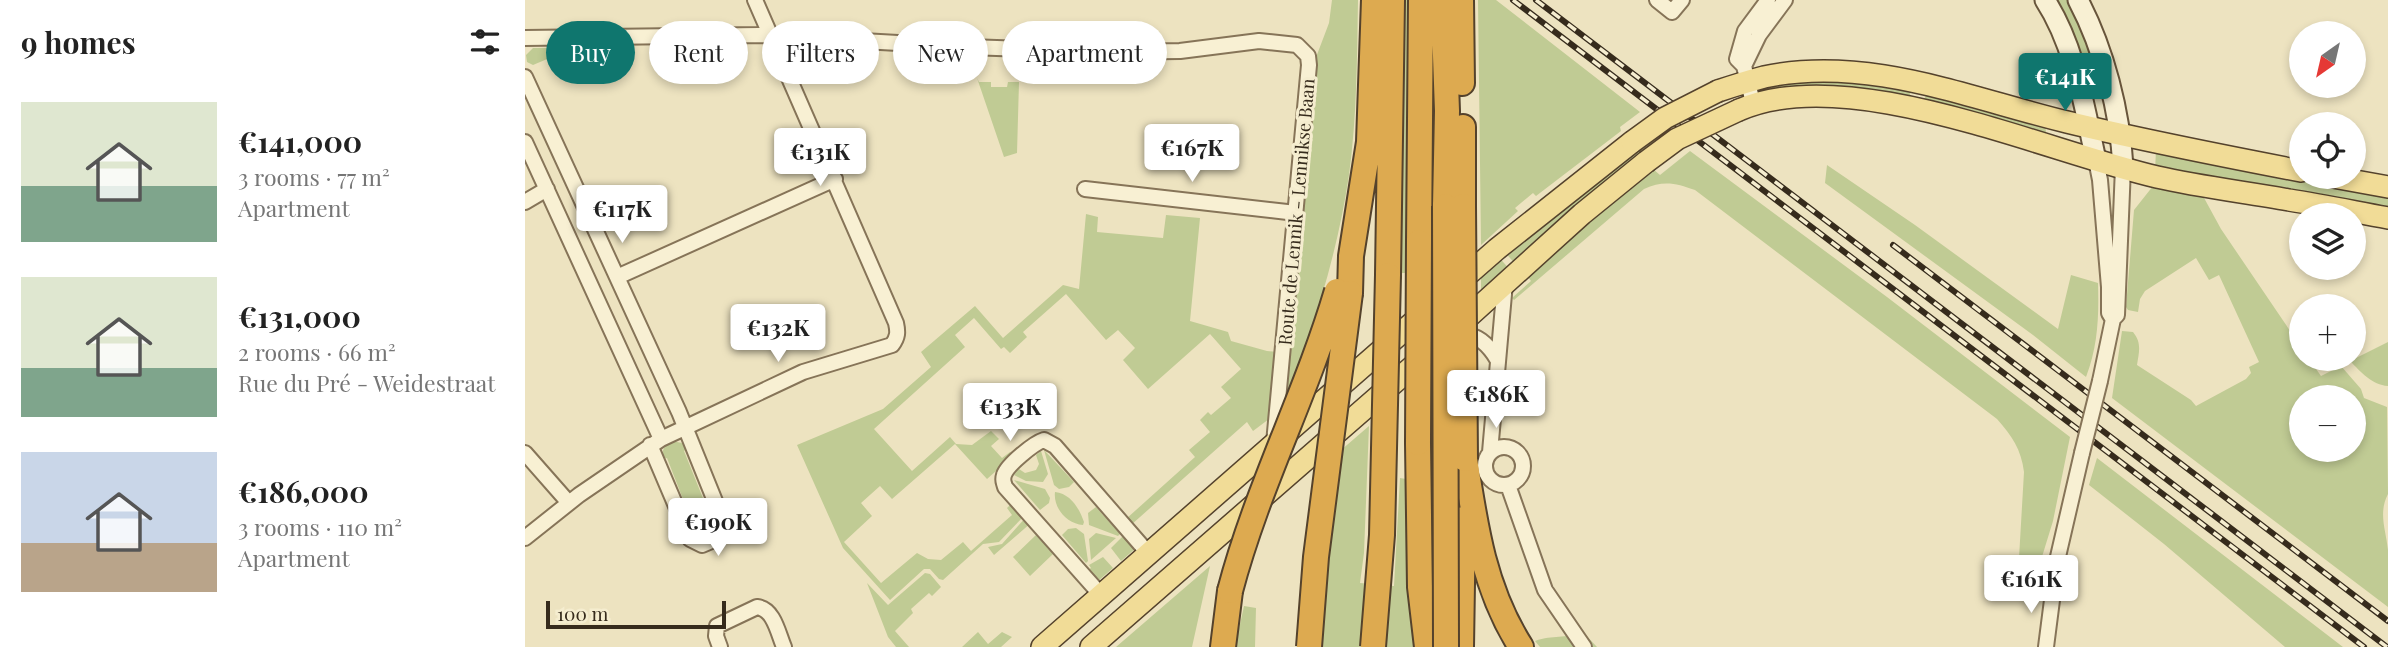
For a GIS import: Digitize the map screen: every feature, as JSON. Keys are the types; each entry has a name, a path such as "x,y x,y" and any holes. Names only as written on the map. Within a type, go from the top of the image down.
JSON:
{"highway":[{"path":"1309,647 1344,292 1369,142 1374,0"},
{"path":"1373,647 1383,523 1392,0"},
{"path":"1421,0 1417,443 1420,587 1427,647"},
{"path":"1447,647 1455,2"},
{"path":"1454,206 1465,459 1461,647"},
{"path":"1223,647 1230,591 1244,539 1344,292"},
{"path":"1465,459 1482,560 1497,603 1521,647"}],"main road":[{"path":"1042,647 1519,230 1665,118 1745,74 1766,77 1830,71 1920,82 2121,135 2289,169"},
{"path":"1091,647 1435,347 1582,214 1677,139 1746,106 1776,99 1828,94 1858,98 1968,122 2161,178 2388,218"},
{"path":"2366,183 2388,187"}],"street":[{"path":"755,0 764,21"},
{"path":"1657,0 1672,12 1682,0"},
{"path":"1745,74 1737,59 1745,31 1768,0"},
{"path":"1746,106 1745,74 1759,35 1785,0"},
{"path":"2045,0 2053,13 2075,70 2088,127 2100,186 2109,313 2113,319"},
{"path":"2046,647 2057,561 2113,319 2117,315 2120,288 2123,167 2121,135 2114,99 2087,18 2078,0"},
{"name":"Route de Lennik - Lennikse Baan","path":"525,38 762,35"},
{"name":"Route de Lennik - Lennikse Baan","path":"879,42 1106,52 1180,51 1259,41 1297,45 1308,56 1274,443 1276,484"},
{"path":"525,77 685,428 721,516 722,533 716,539 702,545 690,539 655,442 525,142"},
{"path":"525,538 655,442 803,372 891,345 898,332 835,178 792,84"},
{"path":"617,277 835,178"},
{"path":"525,202 547,189"},
{"path":"1085,189 1296,213"},
{"path":"1490,452 1505,446 1520,456 1523,464 1515,482 1508,485 1498,484 1489,479 1485,472 1485,461 1490,452 1505,283"},
{"path":"1435,347 1466,334 1481,340 1497,359"},
{"path":"1101,595 1006,487 1003,478 1007,469 1034,444 1044,440 1055,446 1148,552"},
{"path":"525,453 569,503"},
{"path":"1508,485 1545,590 1584,647"},
{"path":"720,647 716,636 717,626 722,621 757,607 763,608 771,616 784,647"}],"green space":[{"path":"1332,0 1358,0 1355,109 1349,175 1337,240 1320,302 1299,364 1274,424 1269,419 1253,431 1247,422 1131,525 1126,519 1195,457 1189,450 1210,432 1200,420 1208,412 1211,415 1231,398 1221,387 1241,369 1210,334 1148,389 1123,360 1135,348 1118,330 1106,340 1066,294 1023,332 1027,337 1010,353 1004,347 1001,349 974,318 955,335 965,347 874,429 912,471 950,437 956,444 972,445 991,431 999,439 991,446 1002,458 1010,452 1013,456 987,479 955,444 892,499 880,486 861,503 872,516 844,542 881,583 917,553 928,559 941,560 963,542 971,551 1012,515 1007,508 1013,502 1025,515 999,542 983,544 943,580 930,569 924,569 890,600 843,548 797,445 883,409 931,367 921,352 975,306 1003,338 1063,285 1079,289 1086,214 1098,217 1097,232 1163,238 1166,215 1200,218 1190,321 1228,332 1231,341 1267,351 1289,353 1315,60 1329,23"},
{"path":"1399,0 1411,0 1409,241 1406,242 1406,273 1396,273"},
{"path":"1478,0 1496,0 1640,112 1620,127 1621,131 1536,196 1533,193 1515,208 1518,211 1481,245"},
{"path":"2050,0 2072,0 2108,94 2086,88"},
{"path":"533,48 546,48 546,60 533,65 527,62 526,55"},
{"path":"1808,77 1911,89 1907,98 1758,95 1758,85"},
{"path":"991,82 991,87 1007,87 1008,84 1019,84 1017,153 1004,157 979,84"},
{"path":"1929,92 2045,124 2047,139 1924,101"},
{"path":"1657,128 1669,139 1517,266 1503,250"},
{"path":"2156,150 2289,175 2289,189 2366,189 2388,193 2388,214 2366,210 2366,203 2328,203 2155,171"},
{"path":"1690,151 2070,437 2053,521 2037,573 2024,566 2019,558 2024,472 2021,456 1997,419 1695,190 1669,184 1657,184 1644,189 1514,300 1512,298 1531,281 1528,277 1625,191 1653,169 1660,175"},
{"path":"1827,165 2058,329 2071,275 2098,283 2097,331 2086,377 1825,183"},
{"path":"2153,186 2203,196 2221,229 2289,329 2289,371 2317,371 2321,376 2331,371 2345,371 2358,385 2289,385 2289,462 2366,462 2366,399 2387,407 2388,494 2383,522 2388,550 2388,607 2112,398 2122,331 2133,332 2138,340 2137,365 2196,406 2246,379 2251,373 2249,367 2259,362 2219,275 2209,280 2196,258 2145,291 2140,299 2138,312 2126,307 2134,210"},
{"path":"1497,255 1511,271 1481,298 1481,271"},
{"path":"2388,342 2388,386 2372,381 2361,371 2366,371 2366,353"},
{"path":"1369,426 1364,553 1360,583 1394,586 1400,478 1406,479 1407,558 1414,647 1320,647 1340,451"},
{"path":"672,441 682,443 687,449 684,451 713,523 716,522 717,530 707,540 691,532 695,530 667,458 663,459 664,448"},
{"path":"1044,450 1074,482 1069,487 1059,489 1054,485"},
{"path":"1041,451 1048,474 1043,482 1026,481 1014,475 1019,469 1025,473 1036,470 1039,464 1036,455"},
{"path":"2097,458 2343,647 2285,647 2164,544 2089,485"},
{"path":"1014,480 1045,489 1050,498 1049,503 1040,510"},
{"path":"1055,492 1061,493 1074,503 1082,517 1083,525 1072,522 1062,514 1056,504"},
{"path":"1096,507 1120,534 1118,536 1089,525 1088,513"},
{"path":"1027,516 1032,522 994,555 988,547 1002,544"},
{"path":"1076,528 1084,534 1088,561 1086,563 1062,535 1068,529"},
{"path":"1096,533 1116,538 1091,560 1089,539"},
{"path":"1036,535 1053,554 1030,576 1013,557"},
{"path":"1124,535 1136,548 1121,561 1111,548"},
{"path":"1103,557 1113,568 1098,581 1088,570 1091,568 1089,565"},
{"path":"1210,566 1192,647 1116,647"},
{"path":"925,573 930,574 941,587 932,596 929,593 911,609 913,613 895,631 909,647 896,647 888,637 867,583 888,605"},
{"path":"1244,606 1256,608 1255,647 1235,647"},
{"path":"1582,631 1597,647 1540,647 1535,641 1570,635"},
{"path":"978,632 988,644 1002,632 1012,637 1001,647 962,647"}],"railway":[{"path":"1513,0 2364,647"},
{"path":"1536,0 2387,647"},
{"path":"1893,245 2388,621"}]}
